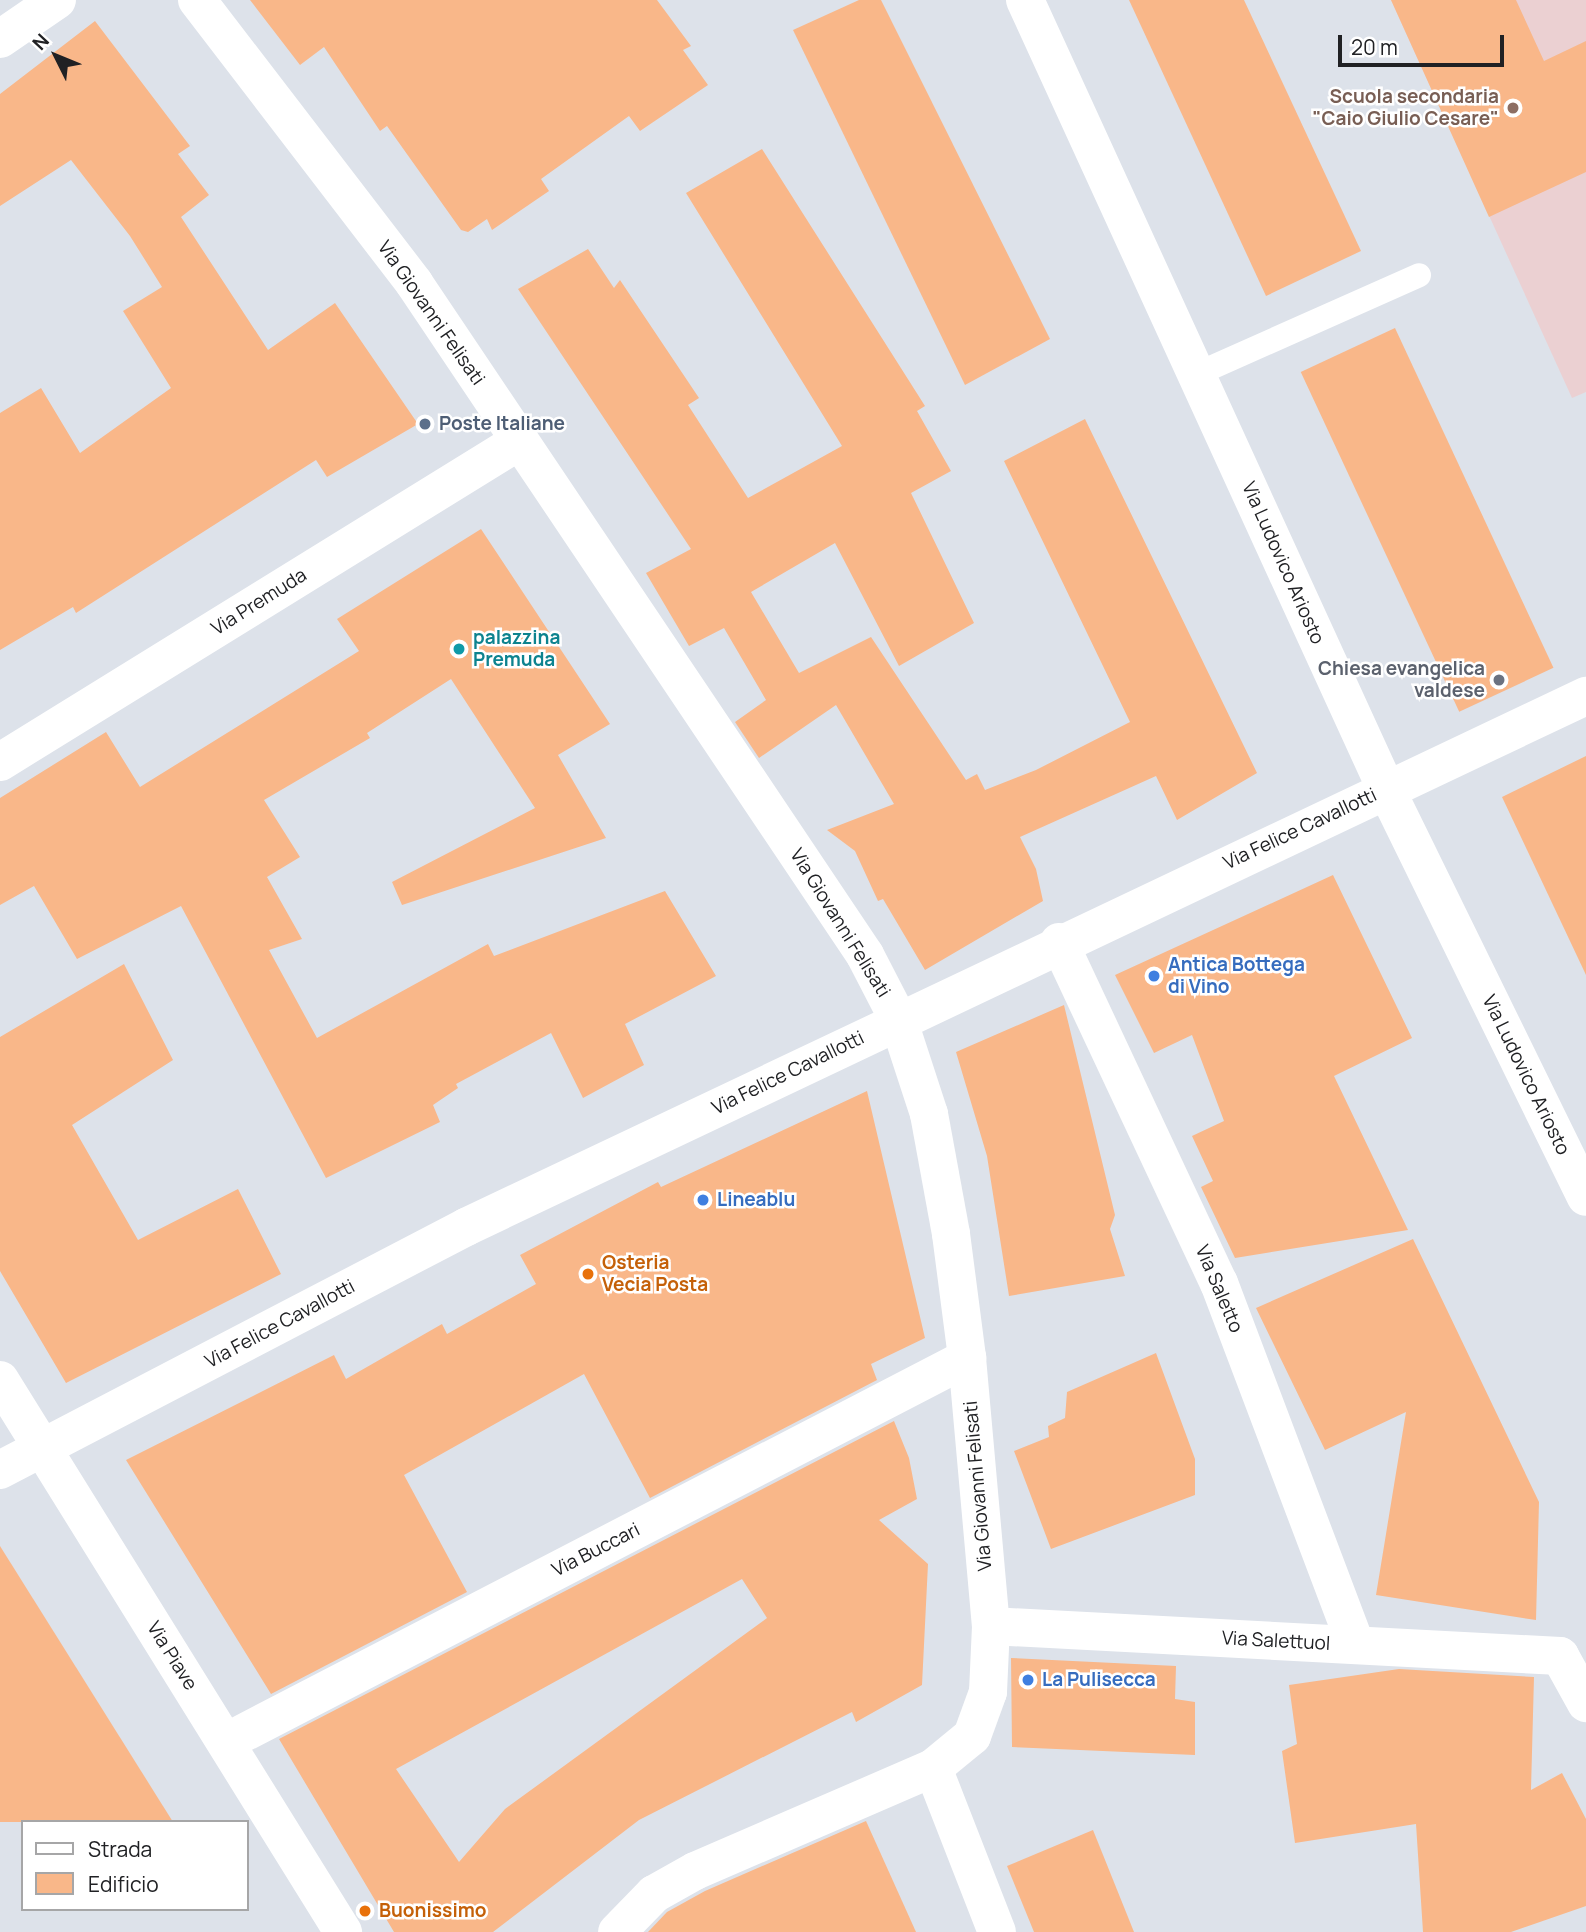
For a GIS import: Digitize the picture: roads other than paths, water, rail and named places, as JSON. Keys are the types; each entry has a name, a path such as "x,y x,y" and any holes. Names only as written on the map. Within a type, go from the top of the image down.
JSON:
{"street":[{"path":"0,39 57,0"},
{"name":"Via Giovanni Felisati","path":"197,0 414,284 865,955 898,1019 929,1114 951,1234 967,1358 992,1626 988,1692 972,1736 933,1768 695,1871 654,1894 617,1932"},
{"name":"Via Ludovico Ariosto","path":"1025,0 1386,789 1586,1198"},
{"name":"Via Premuda","path":"0,762 519,442"},
{"name":"Via Felice Cavallotti","path":"0,1470 466,1227 1059,942 1586,696"},
{"name":"Via Saletto","path":"1059,942 1219,1283 1356,1645"},
{"name":"Via Buccari","path":"226,1742 967,1358"},
{"name":"Via Piave","path":"0,1380 343,1932"},
{"name":"Via Salettuol","path":"992,1626 1560,1656 1586,1703"},
{"path":"933,1768 997,1932"}],"lane":[{"path":"1197,374 1419,275"}],"place":[{"name":"Scuola secondaria \"Caio Giulio Cesare\"","path":"1513,108"},
{"name":"Poste Italiane","path":"425,424"},
{"name":"palazzina Premuda","path":"459,649"},
{"name":"Chiesa evangelica valdese","path":"1499,680"},
{"name":"Antica Bottega di Vino","path":"1154,976"},
{"name":"Lineablu","path":"703,1200"},
{"name":"Osteria Vecia Posta","path":"588,1274"},
{"name":"La Pulisecca","path":"1028,1680"},
{"name":"Buonissimo","path":"365,1911"}]}
